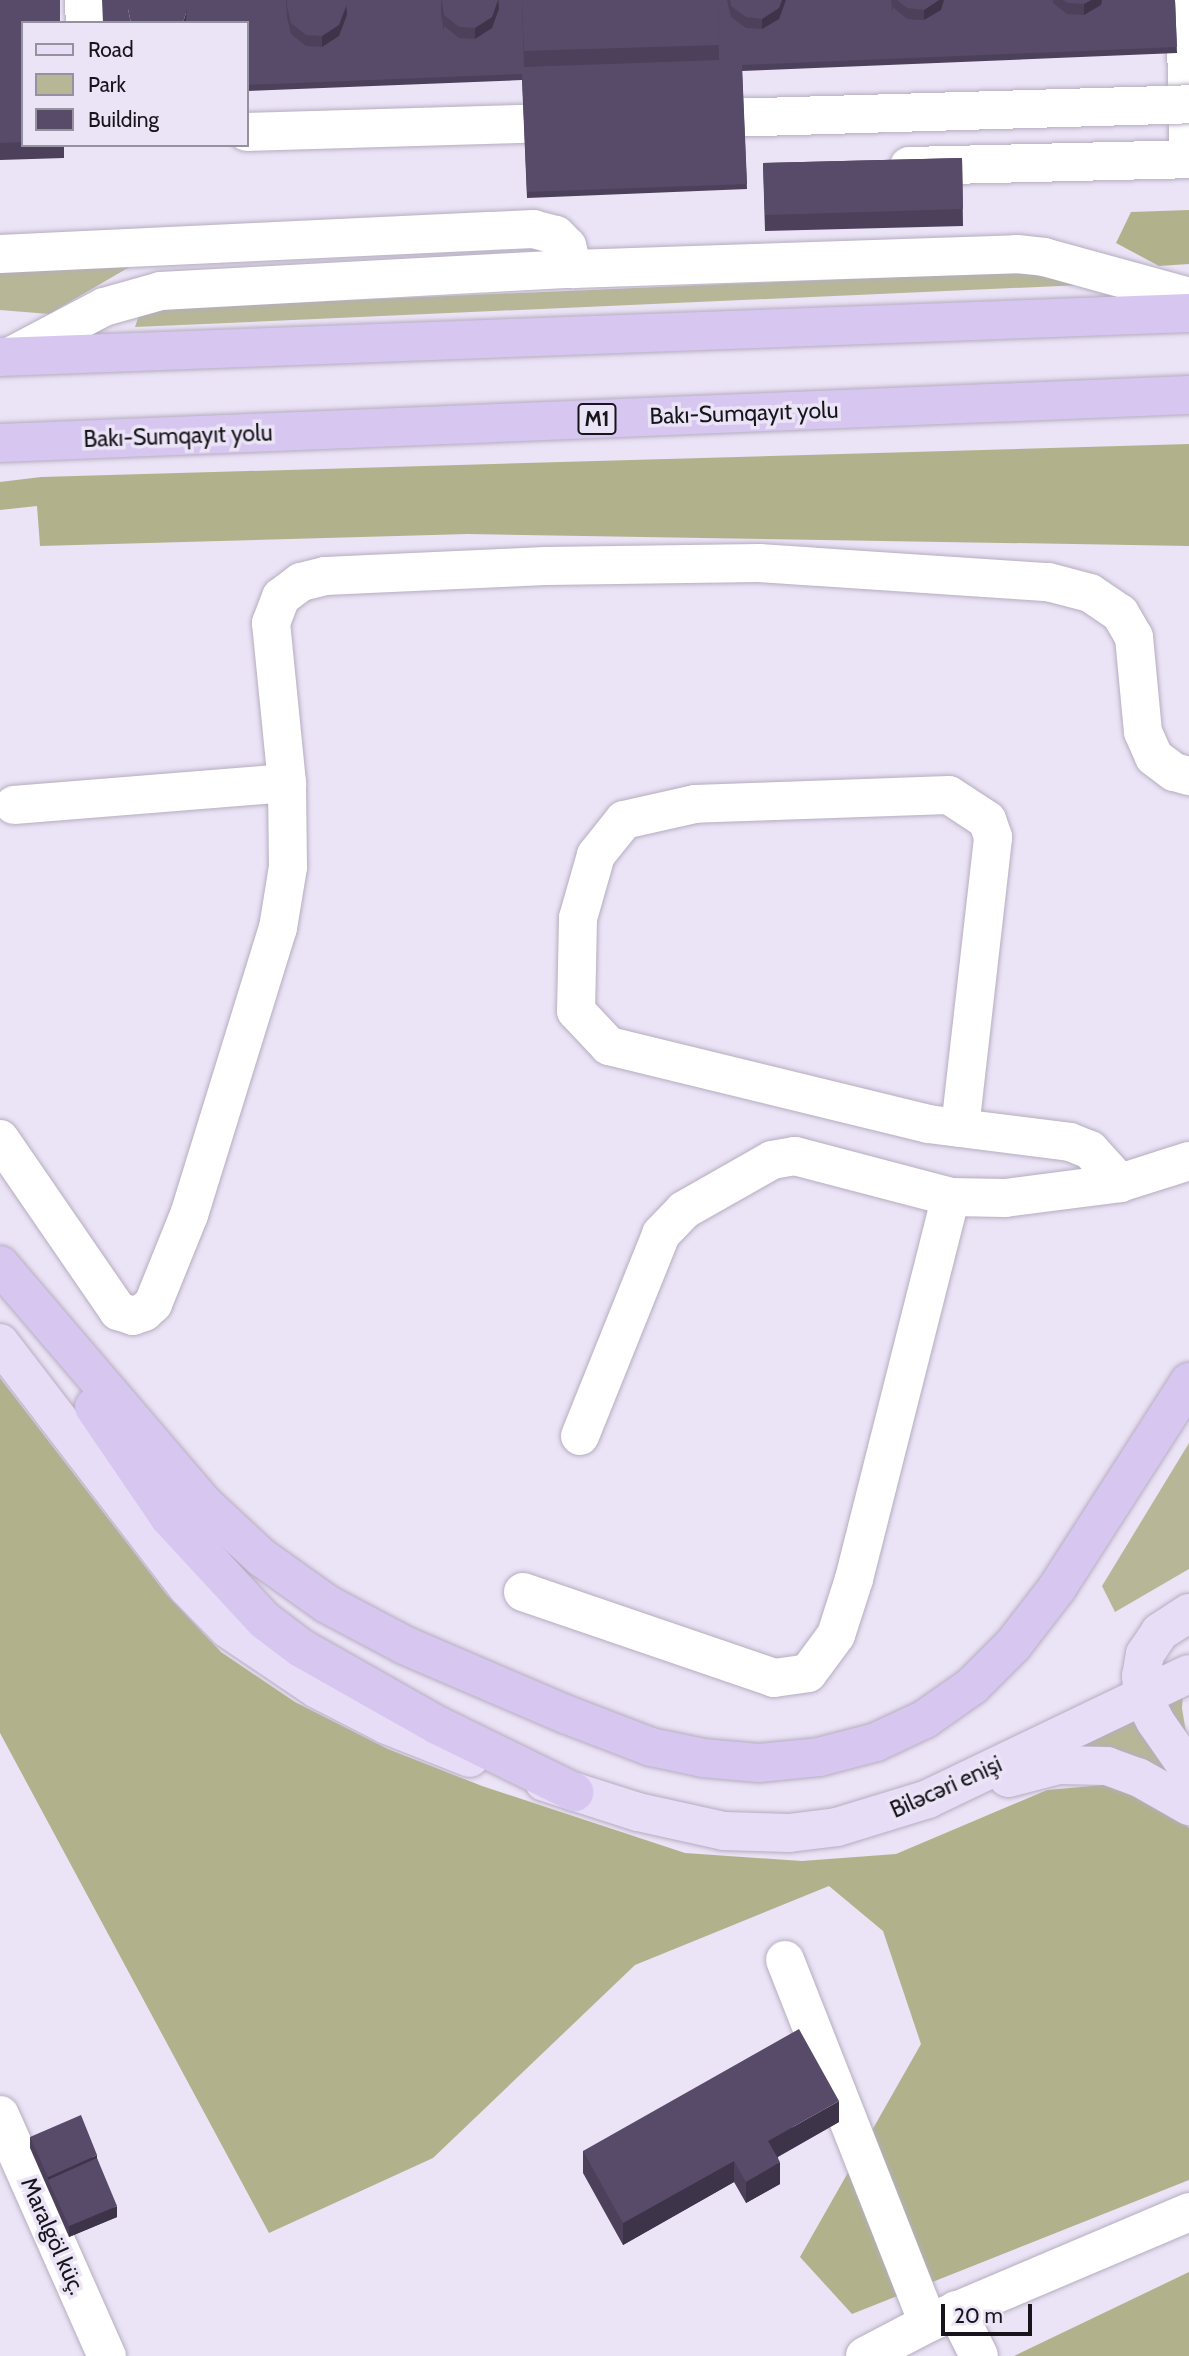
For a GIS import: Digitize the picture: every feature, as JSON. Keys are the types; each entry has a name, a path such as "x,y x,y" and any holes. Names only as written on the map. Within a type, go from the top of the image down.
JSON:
{"highway":[{"path":"4,356 1189,313"},
{"name":"Bakı-Sumqayıt yolu","path":"2,443 1189,395"},
{"path":"0,1267 204,1504 261,1557 327,1604 404,1645 565,1714 651,1747 704,1758 771,1762 819,1757 876,1742 925,1718 972,1686 1013,1645 1057,1588 1189,1382"},
{"path":"0,1267 169,1517 264,1619 301,1648 412,1712 574,1792"}],"main road":[{"name":"Biləcəri enişi","path":"0,1342 188,1588 228,1629 317,1689 387,1725 574,1792 724,1831 789,1833 837,1827 928,1799 1189,1674"},
{"path":"1189,1613 1160,1632 1145,1654 1143,1697 1189,1770"},
{"path":"928,1799 1059,1765 1095,1766 1138,1777 1189,1805"}],"street":[{"path":"84,0 85,21"},
{"path":"873,166 1189,159 1185,0"},
{"path":"662,120 1189,104"},
{"path":"248,132 607,121"},
{"path":"0,254 533,229 555,235 567,246 573,269"},
{"path":"4,356 104,307 161,290 573,269 1017,254 1044,257 1189,297"},
{"path":"0,1139 118,1311 133,1316 144,1312 153,1304 190,1215 278,928 288,867 288,783 271,623 281,597 301,582 325,576 532,566 760,563 1048,582 1090,593 1120,613 1134,637 1143,732 1154,757 1189,776"},
{"path":"14,805 288,783"},
{"path":"960,1128 993,837 987,820 949,794 695,804 624,820 596,855 578,918 576,1011 609,1046 928,1124 1070,1142 1090,1150 1120,1183"},
{"path":"580,1436 661,1234 684,1210 772,1160 794,1156 951,1197 1005,1198 1120,1183 1189,1161"},
{"path":"523,1592 774,1678 808,1673 836,1635 854,1579 951,1197"},
{"path":"785,1960 942,2317 979,2356"},
{"name":"Maralgöl küç.","path":"0,2115 107,2356"},
{"path":"865,2356 942,2317 1189,2212"}],"green space":[{"path":"1189,210 1189,264 1159,266 1116,243 1131,212"},
{"path":"138,262 49,314 0,310 0,269"},
{"path":"1036,271 1082,285 135,327 141,309"},
{"path":"1189,444 1189,546 468,534 40,546 37,506 0,510 0,482 41,477"},
{"path":"0,1378 167,1595 221,1652 295,1702 388,1749 482,1786 685,1853 802,1861 896,1854 1047,1790 1103,1785 1161,1802 1189,1828 1189,2180 852,2314 800,2257 921,2044 883,1931 829,1886 635,1965 433,2158 269,2233 0,1733"},
{"path":"1189,1443 1189,1569 1115,1612 1102,1586"},
{"path":"1183,1693 1182,1708 1189,1751 1162,1705"},
{"path":"1130,1719 1186,1787 1061,1751"},
{"path":"1189,2272 1189,2356 1014,2356"}],"building":[{"path":"0,0 60,0 60,21 21,21 21,142 0,143"},
{"path":"102,0 128,0 128,21 103,21"},
{"path":"128,0 187,0 184,21 131,21"},
{"path":"187,0 286,0 291,34 306,46 322,47 339,36 347,15 346,0 441,0 444,32 444,26 459,38 475,39 492,28 499,9 499,0 522,0 524,67 719,60 718,0 727,0 731,17 746,28 762,29 779,19 786,0 891,0 893,13 893,7 907,19 924,20 941,10 944,0 1053,0 1053,3 1067,14 1084,15 1101,5 1102,0 1175,0 1177,47 742,65 747,184 527,192 522,74 248,85 248,21 186,21"},
{"path":"287,0 346,0 347,4 339,25 322,36 306,35 291,23"},
{"path":"442,0 498,0 492,17 475,28 459,27 444,15"},
{"path":"522,0 718,0 719,45 524,51"},
{"path":"730,0 782,0 779,8 762,19 746,17 731,6"},
{"path":"897,0 939,0 924,10 907,8"},
{"path":"1063,0 1091,0 1084,4 1067,3"},
{"path":"962,158 963,209 765,215 763,163"},
{"path":"799,2029 839,2101 768,2141 780,2162 746,2182 734,2161 623,2223 583,2151"},
{"path":"81,2115 97,2155 48,2177 30,2137"},
{"path":"97,2158 117,2206 69,2226 48,2180"}]}
